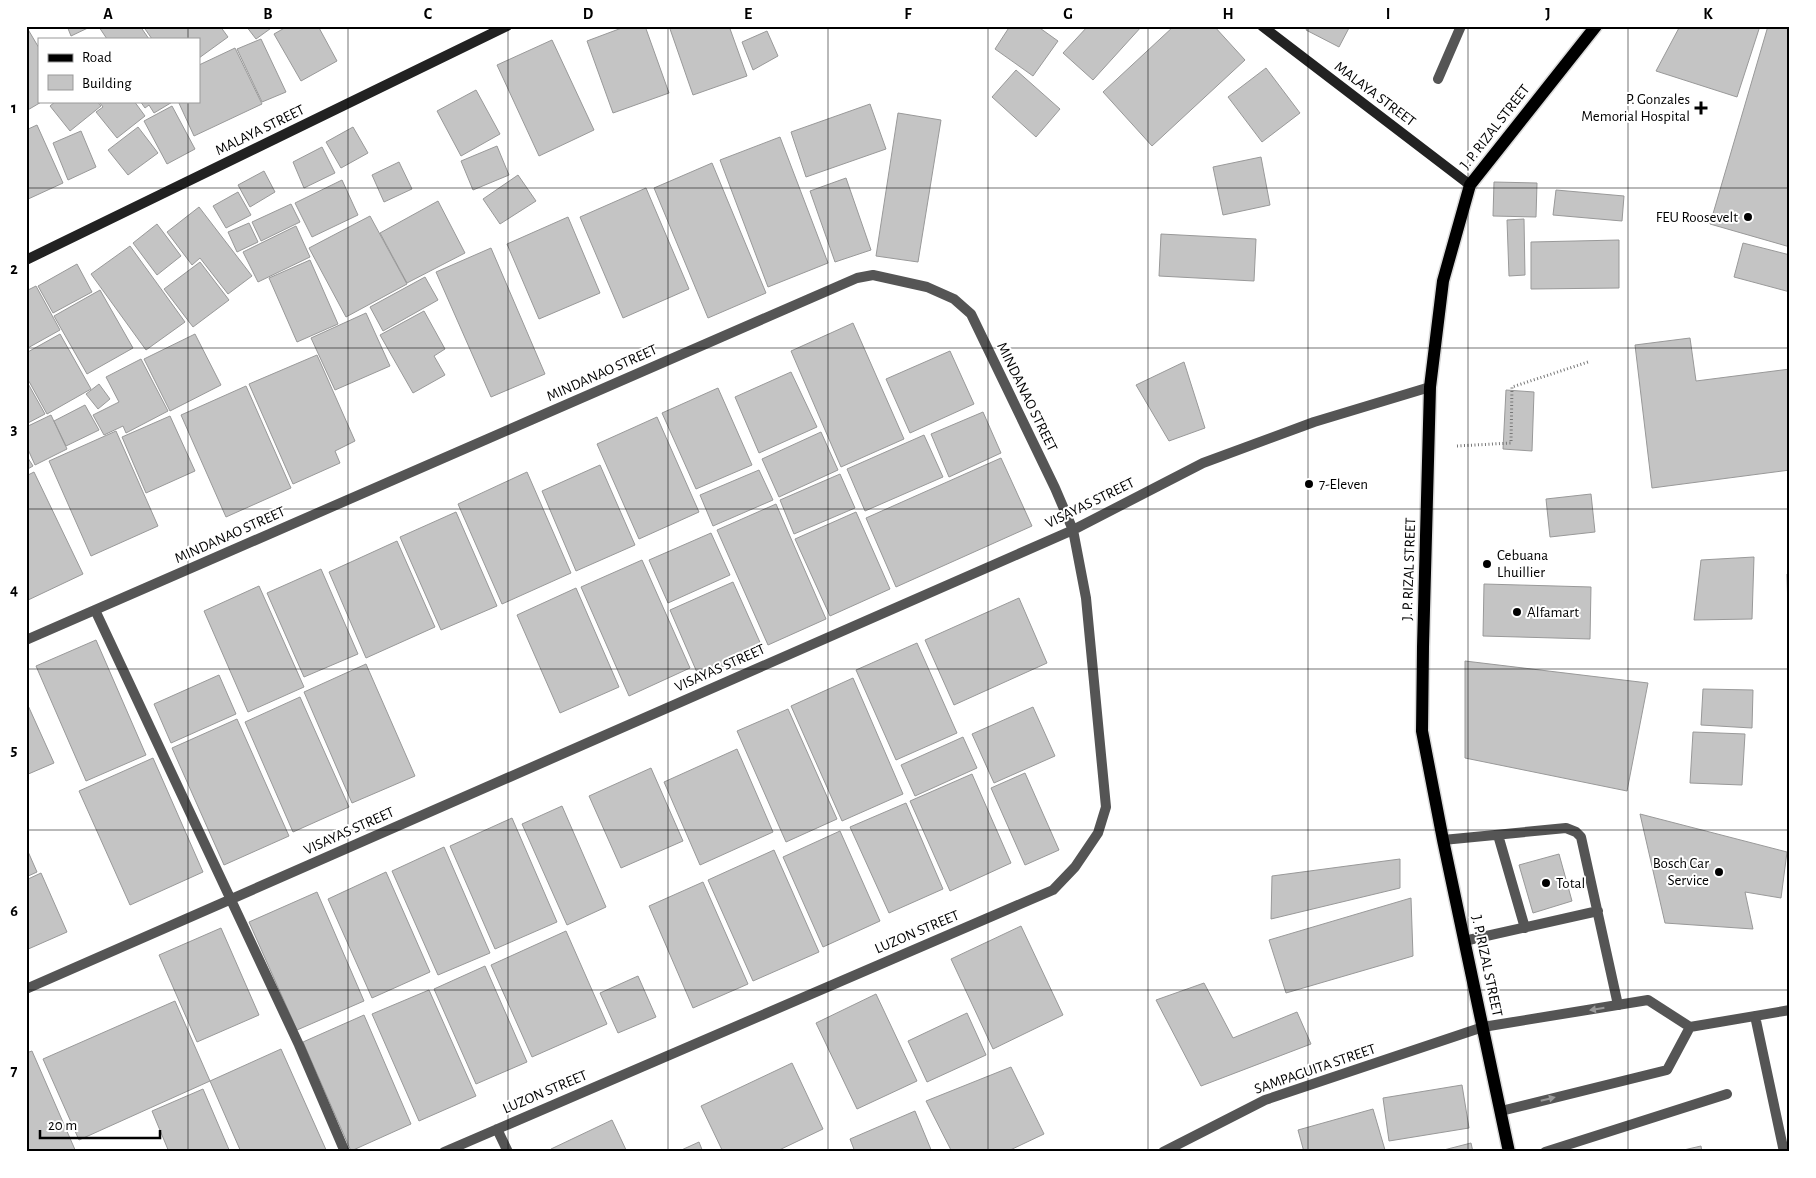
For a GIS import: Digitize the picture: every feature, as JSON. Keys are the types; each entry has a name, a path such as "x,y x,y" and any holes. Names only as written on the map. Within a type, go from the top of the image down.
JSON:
{"main road":[{"name":"J. P. RIZAL STREET","path":"1510,1152 1464,942 1422,731 1430,387 1442,281 1470,186 1596,26"}],"street":[{"name":"MALAYA STREET","path":"26,260 507,26"},
{"name":"MALAYA STREET","path":"1262,26 1470,186"},
{"path":"1438,79 1461,26"},
{"name":"MINDANAO STREET","path":"26,640 857,278 873,275 927,287 954,299 971,314 1055,488 1073,530"},
{"name":"VISAYAS STREET","path":"26,989 1073,530 1203,463 1314,422 1430,387"},
{"name":"LUZON STREET","path":"444,1152 1053,890 1075,867 1098,833 1106,807 1086,598 1073,530"},
{"path":"95,610 232,898 299,1045 344,1152"},
{"path":"1443,840 1566,828 1576,832 1581,837 1618,1005"},
{"path":"1498,835 1525,928"},
{"path":"1464,942 1598,910"},
{"name":"SAMPAGUITA STREET","path":"1163,1152 1266,1100 1483,1027 1648,1000 1690,1027"},
{"path":"1501,1111 1667,1070 1690,1027 1790,1010"},
{"path":"1755,1016 1784,1152"},
{"path":"1545,1152 1727,1094"},
{"path":"497,1129 508,1152"}],"path":[{"path":"1429,447 1511,443 1512,387 1588,362"}],"building":[{"path":"26,26 38,46 38,102 41,102 26,111"},
{"path":"67,26 92,26 71,36"},
{"path":"140,26 148,38 106,38 99,27"},
{"path":"143,26 220,26 228,37 200,57 200,38 151,38"},
{"path":"246,26 274,26 256,39"},
{"path":"288,26 318,26 337,61 301,81 274,34"},
{"path":"627,26 645,26 669,93 613,113 587,41"},
{"path":"669,26 729,26 747,76 693,95"},
{"path":"1010,26 1037,26 1058,41 1033,76 995,49"},
{"path":"1088,26 1142,26 1093,80 1063,53"},
{"path":"1174,26 1214,26 1245,60 1152,146 1103,92"},
{"path":"1308,26 1350,26 1339,47 1306,30"},
{"path":"1680,26 1760,26 1737,97 1656,71"},
{"path":"1768,26 1790,26 1790,247 1710,224"},
{"path":"767,31 778,56 753,70 742,42"},
{"path":"261,39 286,92 262,102 237,49"},
{"path":"552,40 594,130 539,156 497,65"},
{"path":"235,48 262,104 194,136 178,102 200,102 200,65"},
{"path":"1266,68 1300,113 1262,142 1228,97"},
{"path":"1016,70 1060,109 1036,137 992,97"},
{"path":"476,90 500,134 461,156 437,111"},
{"path":"55,102 98,102 101,106 70,131 50,106"},
{"path":"135,102 145,116 117,138 96,112 103,107 100,103"},
{"path":"141,102 172,102 154,113 149,105 145,108"},
{"path":"870,104 886,149 806,177 791,132"},
{"path":"172,106 195,149 167,164 144,121"},
{"path":"898,113 941,120 918,262 876,256"},
{"path":"37,125 63,183 26,200 26,130"},
{"path":"138,127 158,153 128,175 108,150"},
{"path":"353,127 368,153 341,168 326,142"},
{"path":"81,131 96,167 68,180 53,143"},
{"path":"780,137 828,263 768,287 720,160"},
{"path":"497,146 509,175 473,190 461,161"},
{"path":"322,147 335,173 304,188 293,162"},
{"path":"1261,157 1270,205 1223,215 1213,167"},
{"path":"399,162 412,189 384,202 372,175"},
{"path":"712,163 766,293 708,318 654,188"},
{"path":"264,171 275,192 250,207 238,185"},
{"path":"518,175 536,201 500,224 483,199"},
{"path":"846,178 871,250 835,262 810,191"},
{"path":"342,180 358,215 312,237 295,203"},
{"path":"1494,182 1537,183 1536,217 1493,216"},
{"path":"646,188 689,289 623,318 580,217"},
{"path":"1556,190 1624,196 1622,221 1553,215"},
{"path":"238,192 251,215 226,228 213,206"},
{"path":"438,201 465,253 407,283 380,233"},
{"path":"291,204 300,222 261,241 252,222"},
{"path":"199,207 252,276 228,294 200,258 192,265 167,232"},
{"path":"370,216 407,284 346,317 309,248"},
{"path":"568,217 600,293 539,319 507,244"},
{"path":"1524,219 1525,275 1509,276 1507,220"},
{"path":"249,223 258,242 237,252 228,232"},
{"path":"157,224 181,256 157,275 133,243"},
{"path":"296,226 310,257 258,282 243,252"},
{"path":"1161,234 1256,239 1254,281 1159,276"},
{"path":"1619,240 1619,288 1531,289 1531,242"},
{"path":"1743,243 1790,255 1790,292 1734,277"},
{"path":"130,246 185,322 146,350 91,274"},
{"path":"491,248 545,374 491,397 436,272"},
{"path":"310,260 338,324 297,342 269,278"},
{"path":"200,262 229,300 193,327 164,289"},
{"path":"77,264 92,292 53,313 38,286"},
{"path":"425,277 438,300 383,331 370,307"},
{"path":"36,286 60,330 26,349 26,291"},
{"path":"100,290 133,348 87,374 54,316"},
{"path":"424,311 445,349 434,356 445,375 413,393 380,335"},
{"path":"366,313 390,366 335,390 311,338"},
{"path":"853,323 904,439 841,467 791,351"},
{"path":"60,334 91,389 47,414 26,376 26,353"},
{"path":"195,334 221,385 170,411 144,359"},
{"path":"1690,338 1696,381 1790,369 1790,470 1652,488 1635,345"},
{"path":"950,351 974,404 910,433 886,379"},
{"path":"317,355 355,441 335,451 340,463 293,484 249,384"},
{"path":"141,359 168,411 126,433 123,426 104,435 93,415 119,402 106,377"},
{"path":"1184,362 1205,428 1169,441 1136,385"},
{"path":"791,372 817,427 759,453 735,397"},
{"path":"26,380 45,414 26,424"},
{"path":"99,384 110,399 98,409 86,394"},
{"path":"246,386 291,488 226,517 181,415"},
{"path":"718,388 752,465 696,489 662,413"},
{"path":"1506,390 1534,392 1532,451 1503,449"},
{"path":"85,405 99,430 66,446 54,421"},
{"path":"983,412 1001,453 949,477 931,434"},
{"path":"51,415 67,449 35,465 26,445 26,427"},
{"path":"170,416 195,471 146,493 122,437"},
{"path":"657,417 699,512 639,539 597,444"},
{"path":"116,431 158,526 91,556 49,461"},
{"path":"821,432 838,470 779,497 762,459"},
{"path":"924,435 943,477 865,511 847,469"},
{"path":"26,455 33,466 26,470"},
{"path":"1001,458 1032,526 896,587 866,518"},
{"path":"600,465 635,545 576,571 542,491"},
{"path":"759,470 773,500 713,526 700,495"},
{"path":"34,472 83,574 26,601 26,476"},
{"path":"527,472 571,573 502,604 458,504"},
{"path":"840,474 855,508 794,534 780,500"},
{"path":"1591,494 1595,532 1550,537 1546,499"},
{"path":"776,504 826,619 768,645 717,530"},
{"path":"456,512 497,606 441,630 400,537"},
{"path":"856,512 890,589 830,616 795,539"},
{"path":"711,533 730,575 668,603 649,560"},
{"path":"397,541 435,627 366,658 329,572"},
{"path":"1754,557 1752,619 1694,620 1701,560"},
{"path":"642,560 690,668 629,696 581,587"},
{"path":"321,569 358,654 304,677 267,593"},
{"path":"1787,574 1790,574 1790,611 1788,612"},
{"path":"733,582 763,649 699,677 670,610"},
{"path":"1484,584 1591,587 1590,639 1483,636"},
{"path":"259,586 304,687 248,712 204,611"},
{"path":"576,588 619,687 560,713 517,615"},
{"path":"1019,598 1047,663 954,705 925,640"},
{"path":"96,640 146,755 86,781 36,666"},
{"path":"917,643 957,733 896,760 856,670"},
{"path":"1465,661 1648,683 1627,791 1465,758"},
{"path":"366,664 415,776 352,803 304,692"},
{"path":"219,675 236,714 171,743 154,704"},
{"path":"853,678 903,794 842,821 791,706"},
{"path":"1703,689 1753,690 1752,728 1701,725"},
{"path":"300,697 349,807 293,832 245,722"},
{"path":"26,701 54,763 26,775"},
{"path":"1033,707 1055,756 994,783 972,734"},
{"path":"788,709 837,819 786,842 737,731"},
{"path":"237,719 289,836 224,865 172,748"},
{"path":"1693,732 1745,734 1742,785 1690,783"},
{"path":"963,737 977,768 915,796 901,765"},
{"path":"737,749 773,832 700,865 664,782"},
{"path":"153,758 203,872 130,905 79,791"},
{"path":"651,768 683,841 621,868 589,796"},
{"path":"1025,773 1059,850 1025,865 991,788"},
{"path":"972,774 1011,863 950,891 910,801"},
{"path":"906,803 943,889 889,913 850,827"},
{"path":"562,806 606,907 567,925 522,824"},
{"name":"Bosch Car Service","path":"1640,814 1787,852 1781,898 1745,892 1753,929 1665,923"},
{"path":"512,818 557,922 495,949 450,846"},
{"path":"840,831 880,921 823,947 783,857"},
{"path":"26,847 37,872 26,877"},
{"path":"444,847 490,953 438,975 392,871"},
{"path":"774,850 819,952 753,981 708,880"},
{"name":"Total","path":"1559,854 1572,901 1533,913 1519,865"},
{"path":"1400,859 1400,888 1271,919 1272,876"},
{"path":"386,872 430,972 372,998 328,899"},
{"path":"41,873 67,932 26,950 26,880"},
{"path":"703,882 748,984 693,1008 649,906"},
{"path":"317,892 364,1001 297,1030 249,922"},
{"path":"1411,898 1413,956 1286,993 1269,940"},
{"path":"1021,926 1063,1015 993,1049 951,959"},
{"path":"221,928 259,1015 197,1042 159,955"},
{"path":"566,931 607,1024 532,1057 491,965"},
{"path":"485,966 527,1062 476,1084 434,989"},
{"path":"638,976 656,1017 618,1033 600,993"},
{"path":"1204,983 1233,1038 1297,1012 1311,1044 1201,1086 1156,1000"},
{"path":"429,990 476,1096 419,1121 372,1014"},
{"path":"876,994 917,1081 857,1109 816,1023"},
{"path":"175,1001 210,1081 79,1140 43,1059"},
{"path":"967,1013 986,1055 927,1082 908,1041"},
{"path":"364,1015 411,1124 351,1151 303,1042"},
{"path":"281,1049 327,1152 241,1152 210,1081"},
{"path":"32,1051 76,1152 26,1152 26,1053"},
{"path":"792,1063 823,1129 775,1152 723,1152 701,1106"},
{"path":"1011,1067 1044,1134 1006,1152 952,1152 926,1101"},
{"path":"1462,1085 1469,1128 1389,1141 1383,1098"},
{"path":"203,1089 230,1152 169,1152 152,1111"},
{"path":"1373,1109 1385,1150 1378,1152 1304,1152 1298,1130"},
{"path":"915,1111 932,1152 855,1152 850,1139"},
{"path":"612,1120 627,1152 552,1152 551,1149"},
{"path":"699,1142 703,1152 677,1152"},
{"path":"1471,1143 1473,1152 1436,1152"},
{"path":"1701,1146 1702,1152 1675,1152"}],"place":[{"name":"P. Gonzales Memorial Hospital","path":"1701,108"},
{"name":"FEU Roosevelt","path":"1748,217"},
{"name":"7-Eleven","path":"1309,484"},
{"name":"Cebuana Lhuillier","path":"1487,564"},
{"name":"Alfamart","path":"1517,612"},
{"name":"Bosch Car Service","path":"1719,872"},
{"name":"Total","path":"1546,883"}]}
